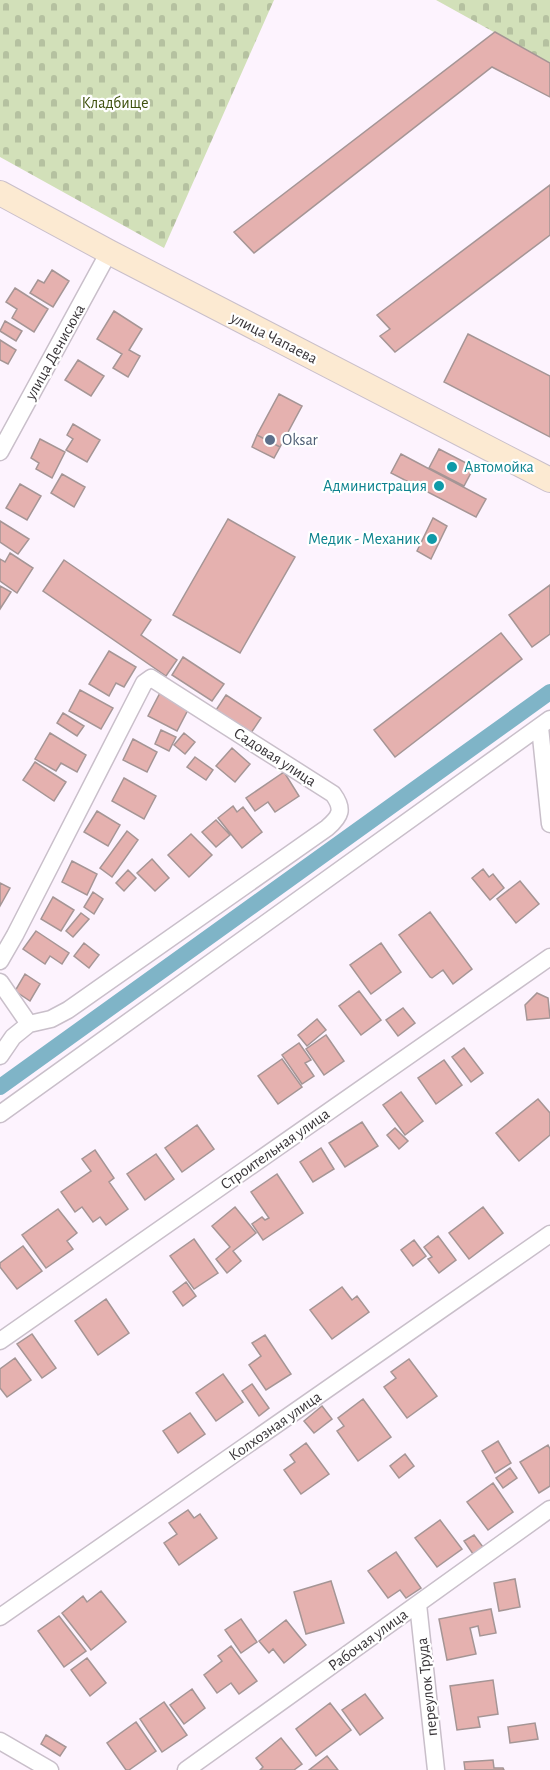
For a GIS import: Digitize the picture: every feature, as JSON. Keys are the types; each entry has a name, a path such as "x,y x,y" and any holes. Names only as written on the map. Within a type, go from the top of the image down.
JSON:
{"street":[{"name":"улица Чапаева","path":"0,194 550,480"},
{"name":"улица Денисюка","path":"0,452 109,252"},
{"name":"Садовая улица","path":"0,961 7,931 144,683 151,678 333,794 339,802 340,812 337,820 327,828 68,1010 51,1019 28,1024"},
{"path":"545,723 550,824"},
{"path":"0,1114 545,723"},
{"name":"Строительная улица","path":"0,1341 550,957"},
{"path":"0,982 28,1024 13,1037 0,1056"},
{"name":"Колхозная улица","path":"0,1617 550,1234"},
{"name":"Рабочая улица","path":"186,1770 550,1509"},
{"name":"переулок Труда","path":"418,1604 436,1770"},
{"path":"0,1741 50,1770"}],"green space":[{"name":"Кладбище","path":"0,0 274,0 164,248 0,157"},
{"path":"436,0 550,0 550,63"}],"building":[{"path":"495,32 550,63 550,97 492,67 254,253 234,232"},
{"path":"550,185 550,235 395,352 380,336 390,329 377,315"},
{"path":"52,270 69,281 53,307 30,293 38,280 44,283"},
{"path":"15,288 48,309 34,332 12,318 17,309 6,302"},
{"path":"114,311 142,329 129,350 140,356 128,377 113,368 122,354 97,339"},
{"path":"5,321 22,331 16,341 0,331"},
{"path":"468,334 550,376 550,437 444,382"},
{"path":"0,340 16,350 8,364 0,360"},
{"path":"78,360 104,376 91,396 65,380"},
{"path":"279,394 302,406 280,447 257,435"},
{"path":"73,424 100,440 87,462 66,450 73,439 67,435"},
{"path":"257,435 280,447 274,458 252,447"},
{"path":"40,439 65,452 52,478 36,469 39,463 31,458"},
{"name":"Автомойка","path":"439,449 474,467 464,486 429,468"},
{"name":"Администрация","path":"401,454 486,499 476,517 391,473"},
{"path":"62,474 85,487 74,507 51,493"},
{"path":"20,484 41,496 27,520 6,508"},
{"name":"Медик - Механик","path":"433,518 447,526 431,559 417,551"},
{"path":"228,519 295,557 240,653 173,615"},
{"path":"0,521 29,539 18,554 0,542"},
{"path":"10,553 33,568 17,593 0,581 0,559 5,562"},
{"path":"64,560 151,620 141,635 177,660 166,676 43,591"},
{"path":"550,585 550,634 532,647 509,615"},
{"path":"0,586 11,592 0,609"},
{"path":"501,633 522,659 395,757 374,730"},
{"path":"109,651 136,667 124,687 116,683 109,696 89,684"},
{"path":"183,657 224,684 212,701 172,675"},
{"path":"162,689 191,704 177,731 148,716"},
{"path":"80,690 113,708 101,729 69,711"},
{"path":"226,695 261,718 251,733 216,710"},
{"path":"63,713 84,726 77,736 57,723"},
{"path":"161,730 176,737 169,751 155,744"},
{"path":"50,733 86,755 77,772 61,763 56,771 35,759"},
{"path":"184,733 195,742 185,754 174,745"},
{"path":"133,739 157,752 147,772 123,760"},
{"path":"232,748 250,764 235,782 216,766"},
{"path":"195,757 213,770 206,780 187,767"},
{"path":"35,762 66,782 54,801 23,780"},
{"path":"284,772 299,796 275,812 268,802 255,811 246,798"},
{"path":"124,778 156,796 144,819 112,801"},
{"path":"233,806 237,812 243,807 262,832 242,848 218,818"},
{"path":"97,811 120,825 108,846 84,832"},
{"path":"216,820 230,835 216,847 202,832"},
{"path":"127,831 138,840 112,877 100,868"},
{"path":"191,834 212,855 189,877 168,855"},
{"path":"152,859 169,878 155,891 137,873"},
{"path":"72,861 97,874 87,895 62,882"},
{"path":"483,869 489,877 493,874 504,888 490,900 472,878"},
{"path":"128,870 136,878 124,891 116,883"},
{"path":"520,881 539,904 516,923 497,899"},
{"path":"0,883 10,888 0,906"},
{"path":"93,892 103,899 94,914 84,907"},
{"path":"53,897 74,910 61,931 41,919"},
{"path":"430,912 472,969 453,984 443,970 432,978 430,977 399,935"},
{"path":"81,913 89,919 73,937 66,931"},
{"path":"36,931 69,953 62,964 50,956 45,964 23,949"},
{"path":"84,943 99,955 89,968 74,956"},
{"path":"381,943 401,972 371,994 350,965"},
{"path":"25,974 40,984 30,1001 15,991"},
{"path":"359,991 381,1020 361,1035 339,1006"},
{"path":"537,993 548,998 550,1018 527,1020 525,1005"},
{"path":"403,1008 415,1023 398,1036 386,1020"},
{"path":"317,1019 326,1030 307,1046 298,1035"},
{"path":"326,1035 344,1061 324,1075 306,1049"},
{"path":"299,1043 311,1060 305,1063 314,1076 302,1084 282,1055"},
{"path":"464,1048 483,1073 471,1082 452,1057"},
{"path":"282,1059 302,1087 278,1104 258,1076"},
{"path":"444,1060 462,1085 436,1104 418,1078"},
{"path":"401,1092 423,1121 405,1135 383,1105"},
{"path":"538,1099 550,1113 550,1135 519,1161 496,1133"},
{"path":"362,1122 378,1146 345,1167 329,1143"},
{"path":"197,1125 214,1149 182,1172 165,1148"},
{"path":"395,1128 408,1141 399,1149 387,1135"},
{"path":"321,1148 334,1169 313,1182 300,1162"},
{"path":"95,1150 114,1178 109,1182 128,1209 106,1225 100,1217 93,1222 82,1207 75,1212 61,1192 91,1171 82,1159"},
{"path":"156,1154 174,1179 145,1200 127,1174"},
{"path":"277,1174 303,1213 263,1240 252,1224 262,1217 265,1220 269,1218 251,1192"},
{"path":"235,1207 256,1233 233,1251 241,1261 227,1273 216,1259 230,1247 212,1226"},
{"path":"483,1207 503,1233 469,1259 449,1233"},
{"path":"58,1209 77,1233 67,1241 73,1249 46,1268 22,1235"},
{"path":"438,1236 456,1260 439,1273 428,1259 432,1257 424,1247"},
{"path":"194,1239 218,1273 194,1289 170,1256"},
{"path":"414,1240 426,1256 413,1266 401,1250"},
{"path":"23,1246 42,1271 17,1289 0,1267 0,1263"},
{"path":"186,1282 196,1296 183,1306 173,1292"},
{"path":"342,1287 352,1300 357,1296 369,1312 332,1339 310,1310"},
{"path":"106,1299 129,1333 98,1355 75,1321"},
{"path":"32,1334 56,1368 42,1378 17,1344"},
{"path":"265,1335 291,1374 266,1390 249,1365 261,1356 252,1343"},
{"path":"15,1358 31,1380 7,1397 0,1388 0,1369"},
{"path":"409,1359 437,1396 407,1418 384,1387 396,1378 391,1372"},
{"path":"223,1374 243,1402 216,1421 196,1393"},
{"path":"252,1384 269,1408 259,1416 242,1391"},
{"path":"363,1399 391,1437 358,1461 337,1431 344,1426 338,1418"},
{"path":"322,1406 332,1419 314,1433 304,1421"},
{"path":"190,1413 205,1434 178,1453 163,1431"},
{"path":"498,1441 511,1463 495,1473 482,1451"},
{"path":"306,1443 329,1474 301,1494 284,1470 295,1462 290,1455"},
{"path":"548,1445 550,1449 550,1486 539,1493 520,1462"},
{"path":"405,1454 414,1466 399,1478 390,1466"},
{"path":"510,1468 517,1478 503,1488 496,1478"},
{"path":"493,1483 513,1512 488,1530 467,1502"},
{"path":"188,1510 194,1518 200,1514 217,1538 179,1565 164,1543 177,1534 169,1523"},
{"path":"440,1520 462,1549 437,1567 415,1538"},
{"path":"474,1535 483,1547 473,1554 464,1541"},
{"path":"396,1552 421,1588 406,1598 400,1590 388,1598 368,1571"},
{"path":"515,1579 520,1607 499,1611 494,1583"},
{"path":"331,1581 344,1623 306,1634 294,1592"},
{"path":"101,1591 126,1622 91,1650 62,1613 83,1596 87,1602"},
{"path":"491,1609 496,1633 480,1636 478,1626 470,1628 476,1654 447,1660 439,1619"},
{"path":"59,1616 86,1651 64,1667 38,1631"},
{"path":"241,1619 257,1642 241,1653 225,1630"},
{"path":"286,1620 306,1645 284,1663 273,1649 269,1653 259,1641"},
{"path":"231,1646 257,1681 239,1694 231,1683 217,1693 204,1675 222,1661 218,1656"},
{"path":"87,1658 106,1683 90,1696 71,1670"},
{"path":"493,1680 498,1714 478,1717 480,1727 457,1730 450,1686"},
{"path":"192,1689 205,1708 184,1724 170,1705"},
{"path":"365,1694 383,1718 360,1735 342,1710"},
{"path":"164,1702 187,1735 162,1752 140,1719"},
{"path":"330,1703 351,1730 316,1756 296,1729"},
{"path":"136,1722 156,1751 126,1770 107,1743"},
{"path":"535,1723 538,1739 510,1743 508,1727"},
{"path":"46,1735 66,1747 60,1756 41,1744"},
{"path":"281,1738 302,1764 294,1770 260,1770 263,1767 256,1758"},
{"path":"327,1756 338,1770 309,1770"},
{"path":"493,1760 494,1768 504,1770 465,1770 464,1762"}],"waterway":[{"path":"0,1087 550,692"}],"place":[{"name":"Oksar","path":"270,440"},
{"name":"Автомойка","path":"452,467"},
{"name":"Администрация","path":"439,486"},
{"name":"Медик - Механик","path":"432,539"}]}
